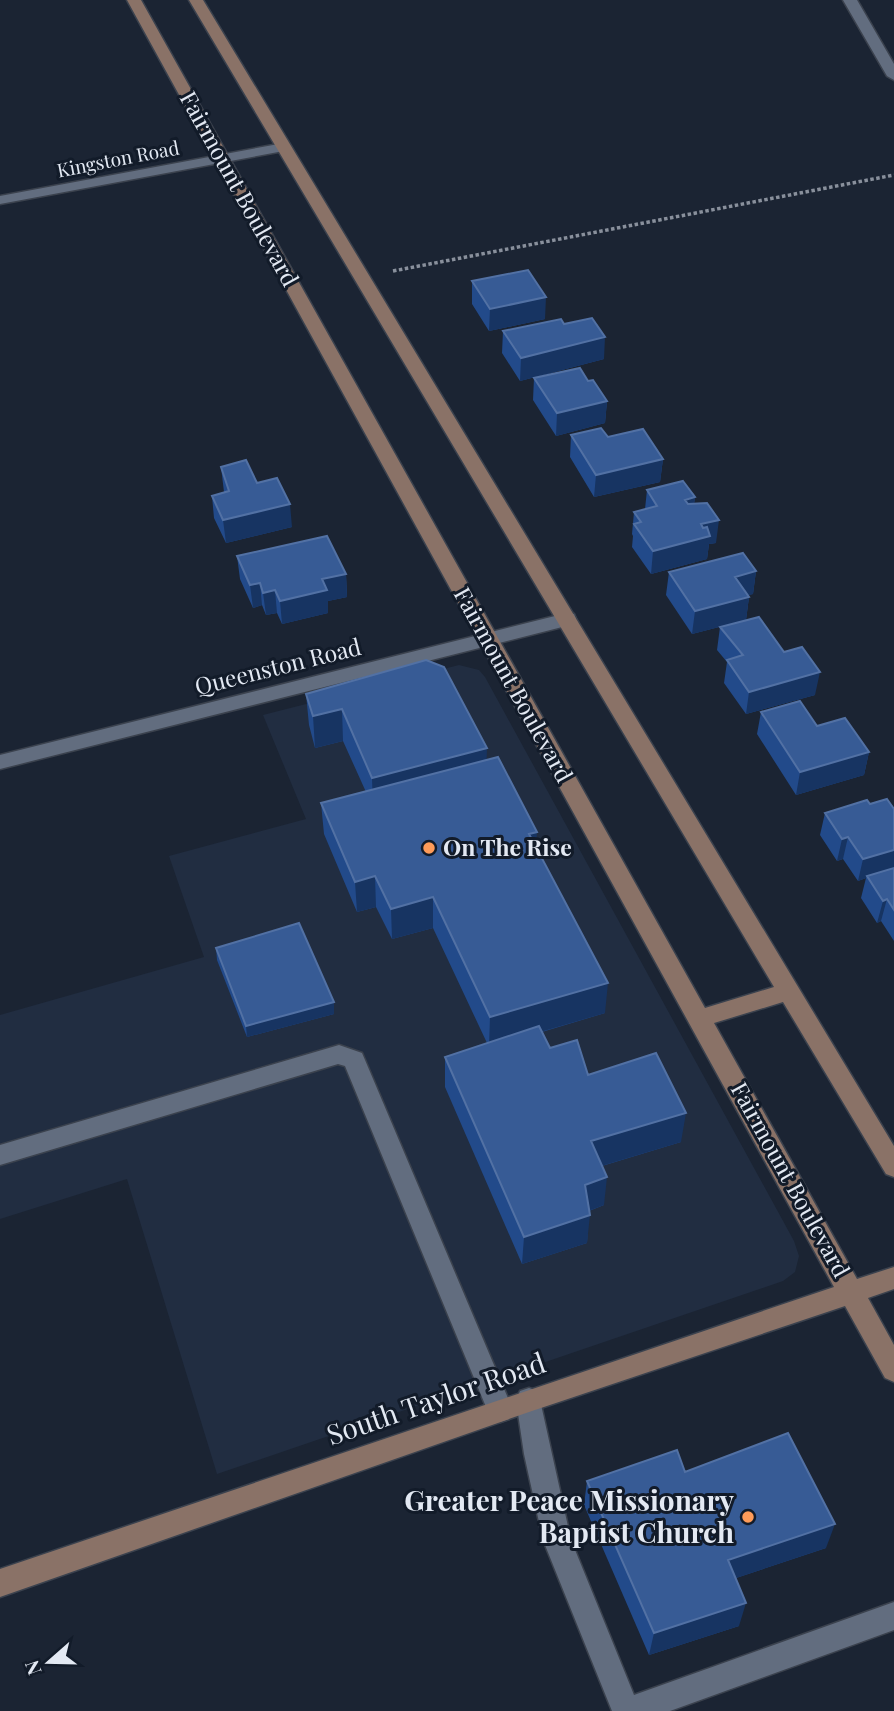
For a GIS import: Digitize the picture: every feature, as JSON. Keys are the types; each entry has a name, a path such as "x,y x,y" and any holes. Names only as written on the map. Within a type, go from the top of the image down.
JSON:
{"main road":[{"name":"Fairmount Boulevard","path":"134,0 894,1370"},
{"path":"196,0 894,1167"},
{"path":"699,1019 789,991"},
{"name":"South Taylor Road","path":"0,1583 529,1400 894,1278"}],"street":[{"path":"850,0 894,76"},
{"name":"Kingston Road","path":"0,200 284,147"},
{"name":"Queenston Road","path":"0,762 567,619"},
{"path":"0,1155 339,1054 354,1060 500,1410"},
{"path":"529,1400 537,1454 557,1540 628,1711 894,1616"}],"path":[{"path":"386,273 894,175"}],"shaded area":[{"path":"459,665 479,670 485,677 794,1241 799,1256 795,1272 783,1281 217,1474 127,1179 0,1219 0,1015 204,957 169,856 306,819 263,715"}],"building":[{"path":"528,270 546,297 490,309 472,281"},
{"path":"592,318 605,337 521,358 503,331 561,319 564,324"},
{"path":"580,368 588,381 593,380 607,401 557,413 534,378"},
{"path":"601,428 608,437 643,429 663,459 596,475 571,435"},
{"path":"246,460 257,483 277,478 290,504 223,520 212,496 229,491 221,467"},
{"path":"683,481 695,497 685,500 688,504 707,503 719,520 701,524 703,528 707,527 710,536 653,551 634,524 641,522 634,512 657,506 647,490"},
{"path":"327,536 346,574 322,579 327,590 280,601 275,590 263,593 260,583 250,585 237,556"},
{"path":"743,553 756,571 735,577 749,597 695,611 669,572"},
{"path":"759,617 784,652 802,647 820,672 749,692 727,660 743,655 720,627"},
{"path":"426,660 444,667 487,748 372,778 342,709 313,716 306,694"},
{"path":"800,701 817,726 845,718 869,752 800,772 761,712"},
{"path":"498,757 537,832 529,834 608,983 490,1017 433,897 391,909 375,876 355,882 321,803"},
{"path":"887,799 894,809 894,850 863,859 848,837 842,839 825,813 867,800 870,804"},
{"path":"894,868 894,910 887,899 883,901 867,876"},
{"path":"299,923 334,1002 246,1026 216,948"},
{"path":"539,1026 550,1048 577,1040 588,1075 656,1053 686,1113 591,1141 607,1177 585,1185 590,1215 524,1237 445,1057"},
{"path":"788,1433 835,1524 728,1560 746,1603 654,1633 587,1481 677,1450 685,1472"}],"place":[{"name":"On The Rise","path":"429,848"},
{"name":"Greater Peace Missionary Baptist Church","path":"748,1517"}]}
